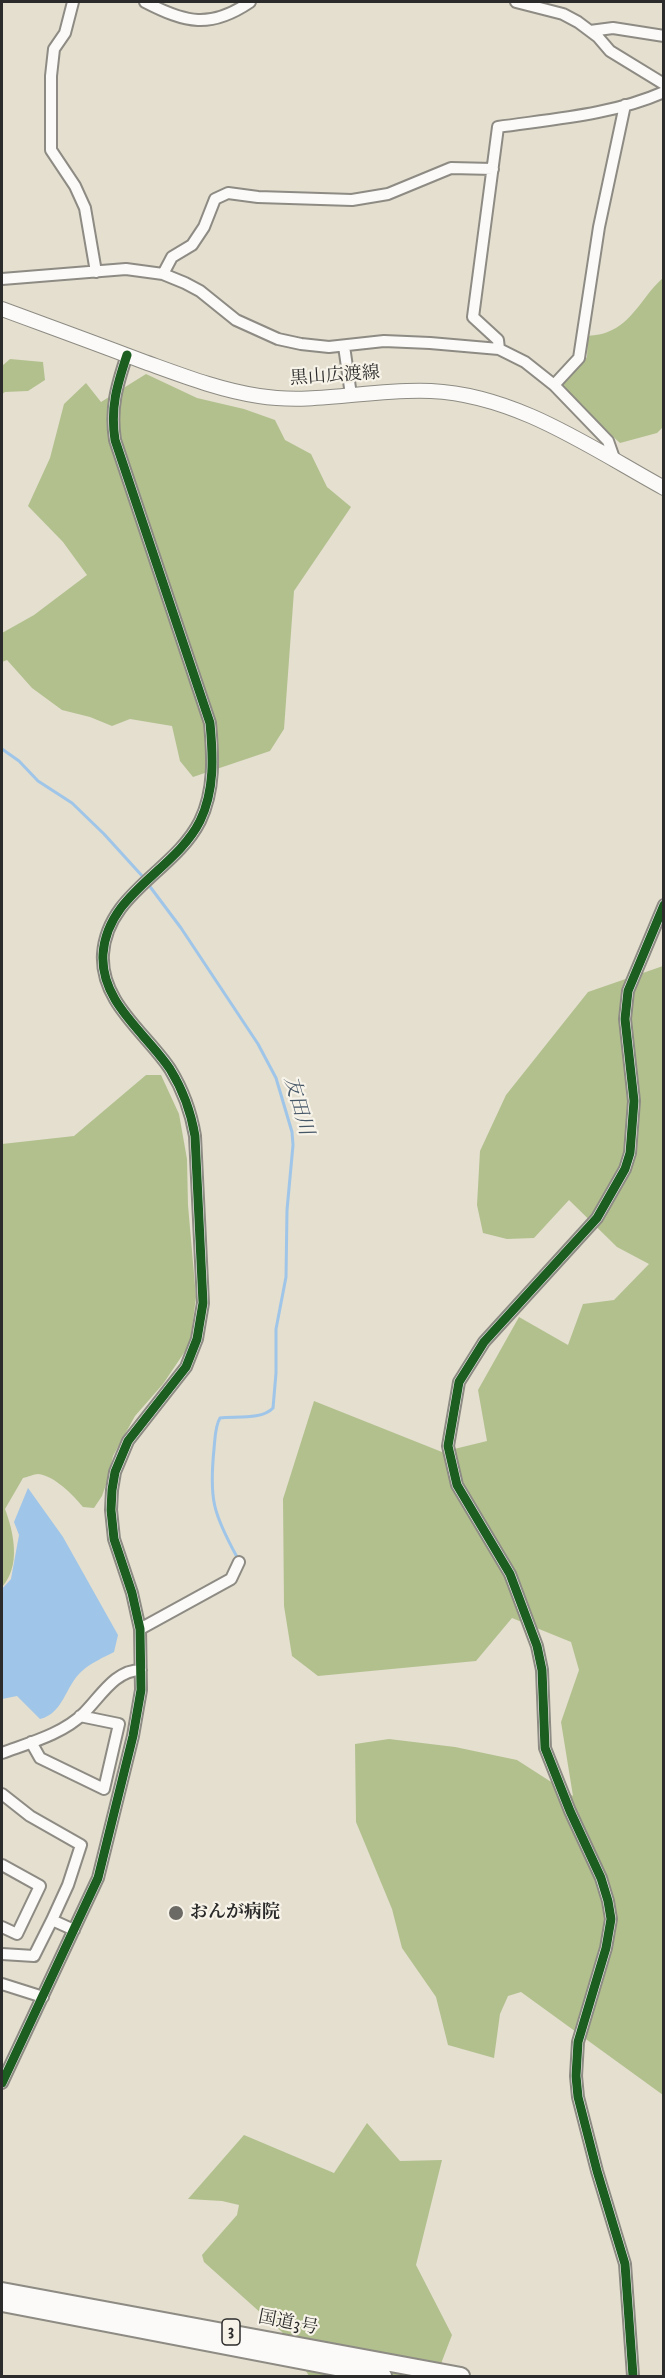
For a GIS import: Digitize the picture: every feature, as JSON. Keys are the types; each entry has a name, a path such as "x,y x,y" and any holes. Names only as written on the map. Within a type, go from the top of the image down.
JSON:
{"highway":[{"name":"国道3号","path":"2,2291 384,2370"},
{"name":"国道3号","path":"2,2303 384,2370 461,2376"}],"main road":[{"name":"黒山広渡線","path":"2,309 219,388 262,397 304,398 430,390 474,396 517,410 543,422 663,488"}],"street":[{"path":"74,2 65,33 54,49 51,76 51,150 75,186 85,208 96,272"},
{"path":"146,2 175,16 204,21 236,11 250,2"},
{"path":"516,2 563,14 590,31 610,51 663,84"},
{"path":"590,31 613,28 663,36"},
{"path":"499,350 498,340 474,317 498,127 606,111 663,92"},
{"path":"554,386 579,358 599,227 625,105"},
{"path":"163,274 172,258 192,245 204,227 214,199 228,193 258,197 351,200 388,194 451,168 493,169"},
{"path":"2,279 126,269 163,274 200,291 236,320 278,339 314,346 344,346 384,341 499,350 525,362 554,386 608,441 615,461"},
{"path":"344,346 351,395"},
{"path":"2,2083 98,1878 133,1736 141,1690 140,1629 132,1593 114,1539 111,1510 115,1472 128,1441 186,1367 197,1339 203,1303 191,1113 170,1068 119,1006 106,980 103,955 111,923 123,903 177,853 199,822 207,800 214,764 210,723 115,440 111,419 117,387 127,355"},
{"path":"633,2376 626,2264 597,2171 578,2097 576,2076 578,2042 606,1948 611,1919 608,1900 601,1878 570,1811 545,1748 542,1670 537,1646 510,1574 457,1485 448,1446 459,1382 484,1342 597,1218 625,1169 630,1153 634,1101 625,1019 628,991 663,905"},
{"path":"140,1629 231,1579 239,1562"},
{"path":"2,1753 55,1733 80,1716 124,1673 141,1670"},
{"path":"31,1742 40,1758 104,1789 119,1724 80,1716"},
{"path":"2,1794 30,1816 81,1845 68,1885 34,1956 2,1954"},
{"path":"2,1865 40,1886 17,1934 2,1927"},
{"path":"52,1920 74,1930"},
{"path":"2,1984 43,1997"}],"green space":[{"path":"663,278 663,427 657,433 620,443 588,414 562,385 587,357 588,336 620,326"},
{"path":"10,359 43,362 45,380 28,391 2,394 2,366"},
{"path":"146,374 197,398 244,409 275,420 285,440 311,454 327,487 351,507 294,591 284,729 270,751 193,777 180,761 172,726 130,719 112,726 90,717 62,710 32,688 7,660 2,662 2,633 34,615 87,575 63,542 28,506 50,458 64,404 86,383 101,402"},
{"path":"663,966 663,2095 521,1992 508,1996 500,2014 494,2058 448,2045 436,1997 402,1948 392,1909 356,1822 355,1744 389,1739 455,1747 517,1760 573,1796 561,1722 579,1670 571,1642 512,1618 476,1661 318,1676 292,1656 284,1606 283,1499 314,1401 442,1452 487,1441 478,1390 519,1317 568,1345 583,1304 614,1300 649,1264 617,1247 569,1200 534,1238 507,1239 483,1233 477,1205 480,1151 506,1095 588,992"},
{"path":"146,1075 161,1075 179,1114 187,1159 188,1205 196,1297 190,1344 163,1384 135,1416 113,1456 102,1496 94,1508 83,1507 63,1487 44,1475 36,1474 23,1478 5,1509 13,1539 14,1559 8,1579 2,1587 2,1144 74,1136"},
{"path":"367,2123 400,2161 442,2160 416,2265 452,2335 442,2361 440,2376 309,2376 282,2332 204,2262 202,2255 237,2215 239,2205 222,2201 188,2199 244,2135 334,2173"}],"water":[{"path":"28,1488 63,1537 118,1635 114,1652 82,1671 54,1711 40,1719 17,1696 2,1699 2,1589 11,1579 19,1535 14,1522"}],"waterway":[{"name":"友田川","path":"2,749 19,761 38,781 72,803 144,878"},
{"name":"友田川","path":"148,884 181,928 258,1044 276,1078 292,1132 286,1277 276,1329 273,1408 255,1416 220,1418 217,1425 213,1494 218,1517 237,1557"}],"cycle path":[{"path":"2,2083 98,1878 133,1736 141,1690 140,1629 132,1593 114,1539 111,1510 115,1472 128,1441 186,1367 197,1339 203,1303 195,1136 189,1110 170,1069 126,1016 109,987 104,971 103,954 107,933 116,915 129,898 189,839 205,809 212,773 210,723 115,440 113,417 115,397 127,355"},
{"path":"633,2376 625,2264 597,2171 578,2097 576,2076 578,2042 606,1948 611,1919 608,1901 601,1878 570,1811 545,1748 542,1670 537,1646 510,1574 457,1485 448,1446 459,1382 484,1342 597,1218 625,1169 630,1153 634,1101 625,1019 628,991 664,905"}],"place":[{"name":"おんが病院","path":"176,1913"}]}
